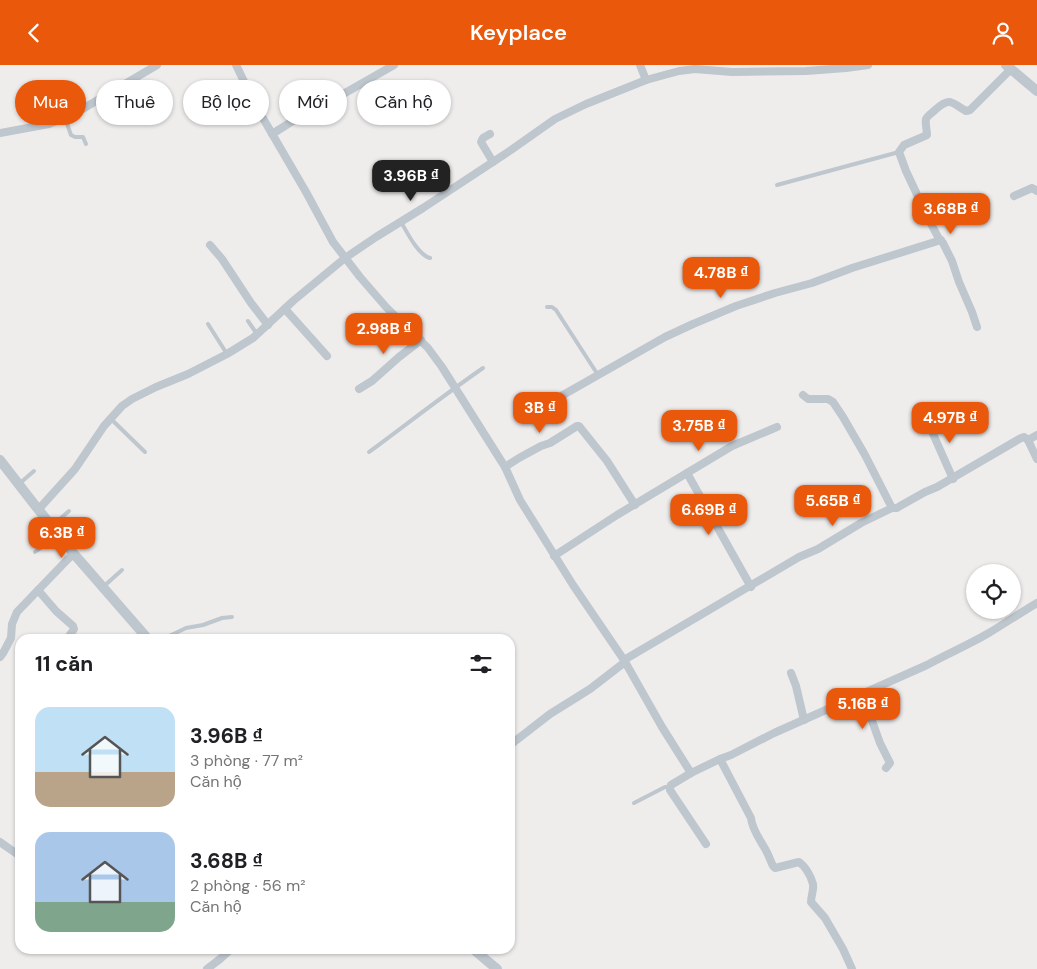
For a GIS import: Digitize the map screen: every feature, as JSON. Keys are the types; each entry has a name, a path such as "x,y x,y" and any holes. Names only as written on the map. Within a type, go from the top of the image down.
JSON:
{"street":[{"path":"86,106 147,67 157,65"},
{"path":"236,65 257,108 306,192 329,236 386,307 421,340 458,386 507,466 520,500 556,555 572,585 626,660 662,727 691,773"},
{"path":"272,134 311,110 332,101 394,65"},
{"path":"640,65 645,78"},
{"path":"38,510 75,469 110,418 122,406 132,399 226,352 256,333 346,258 555,119 645,78 668,73 695,69 732,73 846,69 868,65"},
{"path":"977,327 952,261 929,220 899,152 904,145 927,135 926,119 942,104 947,101 966,111 970,110 975,107 1008,69 1037,91"},
{"path":"0,133 44,125"},
{"path":"490,134 481,141 492,160"},
{"path":"1014,196 1032,188 1037,191"},
{"path":"526,416 665,337 722,311 941,241"},
{"path":"210,245 267,323"},
{"path":"285,309 327,356"},
{"path":"360,389 421,340"},
{"path":"803,395 808,399 828,399 833,402 865,455 892,508"},
{"path":"926,418 953,479"},
{"path":"507,466 540,446 550,443 575,426 579,426 606,461 635,505"},
{"path":"556,555 697,466 732,446 777,427"},
{"path":"1028,440 1037,435"},
{"path":"515,741 550,714 590,689 638,652 799,557 818,549 861,523 953,479 1021,438 1024,437 1028,440 1037,459"},
{"path":"0,459 52,526 56,536 71,557 103,587 144,634"},
{"path":"687,473 751,587"},
{"path":"0,657 11,638 12,624 17,612 71,557"},
{"path":"38,590 56,611 73,626 74,629 70,634"},
{"path":"706,844 670,790 670,787 691,773 774,733 927,665 986,635 1037,603"},
{"path":"791,673 804,720"},
{"path":"862,693 880,743 890,763 886,768"},
{"path":"720,759 751,818 756,835 773,866 775,868 798,862 806,870 813,886 811,902 824,918 843,949 852,969"},
{"path":"0,842 15,852"},
{"path":"207,969 226,954"},
{"path":"479,954 496,969"}],"lane":[{"path":"67,125 71,135 83,137 86,143"},
{"path":"777,185 899,152"},
{"path":"401,221 420,252 425,257 430,258"},
{"path":"547,307 552,307 556,310 598,375"},
{"path":"248,322 256,333"},
{"path":"208,324 226,352"},
{"path":"370,452 483,368"},
{"path":"110,418 145,452"},
{"path":"19,484 34,471"},
{"path":"52,526 69,511"},
{"path":"35,552 56,536"},
{"path":"103,587 122,570"},
{"path":"174,634 222,618 232,617"},
{"path":"634,803 665,787 670,787"}]}
